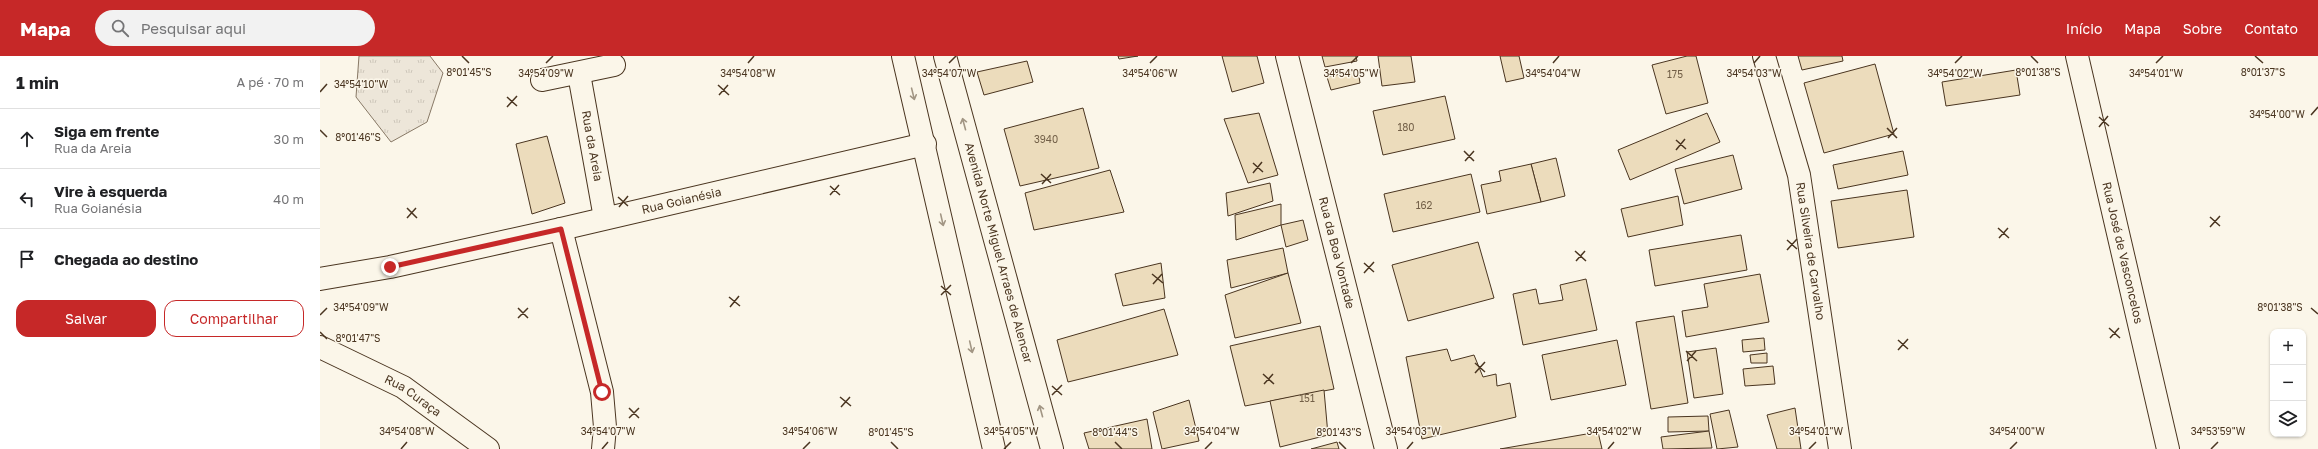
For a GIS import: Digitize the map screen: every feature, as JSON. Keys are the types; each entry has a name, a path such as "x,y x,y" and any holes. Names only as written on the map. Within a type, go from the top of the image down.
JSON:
{"street":[{"path":"903,56 925,144 994,449"},
{"name":"Avenida Norte Miguel Arraes de Alencar","path":"946,56 1052,449"},
{"name":"Rua da Boa Vontade","path":"1287,56 1386,449"},
{"name":"Rua Silveira de Carvalho","path":"1764,56 1799,175 1840,449"},
{"name":"Rua José de Vasconcelos","path":"2077,56 2168,449"},
{"path":"542,80 579,74 614,64"},
{"name":"Rua da Areia","path":"579,74 605,218"},
{"name":"Rua Goianésia","path":"320,279 390,267 561,229 925,144"},
{"path":"561,229 602,392 605,427 603,449"},
{"name":"Rua Curaça","path":"324,356 403,387 488,449"}],"green space":[{"path":"359,56 430,56 443,73 427,122 391,142 356,97"}],"building":[{"path":"1118,56 1138,56 1119,59"},
{"path":"1222,56 1257,56 1264,83 1232,92"},
{"path":"1322,56 1356,56 1357,61 1325,67"},
{"path":"1378,56 1411,56 1415,82 1382,86"},
{"path":"1500,56 1519,56 1524,78 1506,82"},
{"path":"1687,56 1696,56 1708,103 1666,114 1652,65"},
{"path":"1798,56 1842,56 1843,61 1802,70"},
{"path":"1027,61 1033,82 984,95 977,72"},
{"path":"1875,64 1894,134 1824,153 1804,83"},
{"path":"1358,70 1360,83 1331,90 1327,77"},
{"path":"2016,70 2020,95 1946,106 1942,82"},
{"path":"1445,96 1455,139 1383,155 1373,111"},
{"path":"1083,108 1099,168 1020,186 1004,129"},
{"path":"1259,113 1278,175 1248,183 1224,119"},
{"path":"1707,113 1720,142 1630,180 1618,150"},
{"path":"547,136 565,203 532,214 516,144"},
{"path":"1903,151 1908,175 1838,189 1833,165"},
{"path":"1733,155 1742,189 1684,204 1675,169"},
{"path":"1556,158 1565,196 1541,202 1531,164"},
{"path":"1531,164 1541,202 1487,214 1481,185 1501,181 1499,171"},
{"path":"1110,170 1124,212 1034,230 1025,193"},
{"path":"1471,174 1480,212 1393,232 1384,194"},
{"path":"1270,183 1273,201 1228,216 1226,193"},
{"path":"1907,190 1914,237 1838,248 1831,201"},
{"path":"1678,196 1683,225 1628,237 1621,209"},
{"path":"1281,204 1281,225 1236,240 1235,215"},
{"path":"1303,220 1308,240 1286,247 1281,225"},
{"path":"1741,235 1747,270 1655,286 1649,250"},
{"path":"1478,242 1494,298 1408,321 1392,265"},
{"path":"1283,248 1288,273 1231,288 1227,260"},
{"path":"1161,263 1165,298 1123,306 1115,274"},
{"path":"1288,273 1301,323 1235,338 1225,295"},
{"path":"1760,274 1769,322 1686,337 1682,311 1708,307 1704,284"},
{"path":"1586,279 1597,330 1523,345 1513,294 1536,289 1539,304 1563,300 1560,285"},
{"path":"1164,309 1178,355 1068,382 1057,340"},
{"path":"1674,316 1688,403 1651,409 1636,322"},
{"path":"1320,326 1334,389 1245,406 1230,346"},
{"path":"1764,338 1765,350 1743,352 1742,340"},
{"path":"1617,340 1626,385 1551,400 1542,355"},
{"path":"1716,348 1723,394 1694,398 1687,352"},
{"path":"1447,349 1451,361 1474,355 1483,377 1496,374 1497,386 1510,383 1516,417 1422,439 1406,357"},
{"path":"1767,353 1767,363 1751,363 1750,355"},
{"path":"1773,366 1775,384 1745,386 1743,369"},
{"path":"1324,390 1328,435 1280,447 1270,401"},
{"path":"1189,400 1199,441 1162,449 1153,412"},
{"path":"1795,408 1801,449 1777,449 1767,415"},
{"path":"1729,410 1738,447 1717,449 1710,414"},
{"path":"1708,416 1709,431 1668,432 1668,417"},
{"path":"1147,419 1152,449 1089,449 1084,433"},
{"path":"1709,431 1712,448 1663,449 1661,437"},
{"path":"1598,432 1602,449 1500,449"},
{"path":"1337,442 1339,449 1311,449"}],"route":[{"path":"390,267 561,229 602,392"}]}
